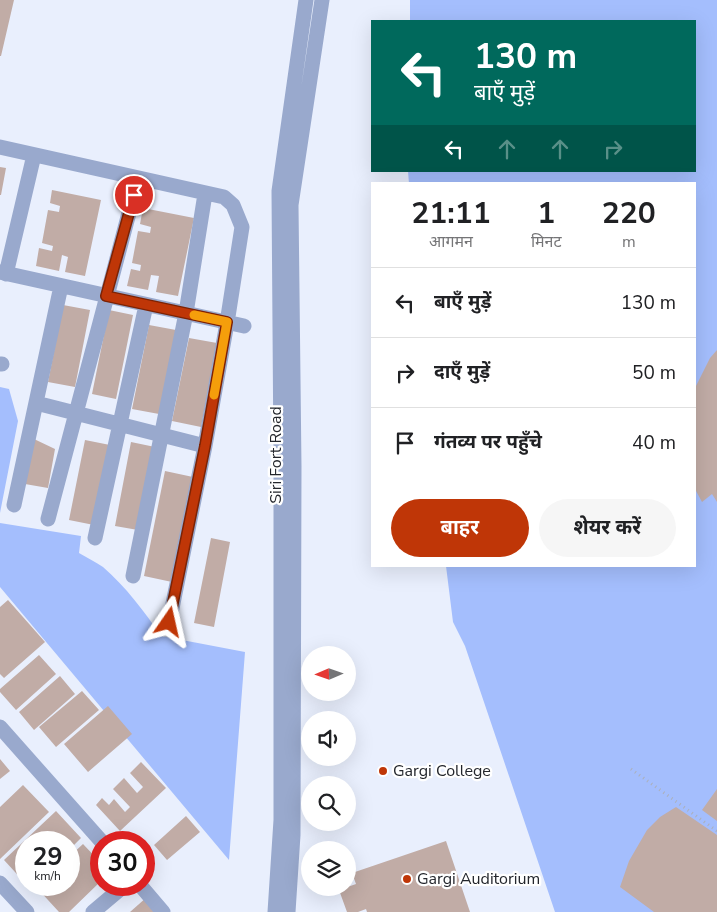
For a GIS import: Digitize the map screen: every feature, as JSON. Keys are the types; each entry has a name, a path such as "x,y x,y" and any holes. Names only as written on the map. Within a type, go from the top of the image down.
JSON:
{"street":[{"name":"Siri Fort Road","path":"275,912 281,800 279,191 306,0"},
{"name":"Siri Fort Road","path":"288,912 293,834 294,466 291,206 322,0"},
{"path":"0,147 224,197 233,205 242,227 205,446 169,622"},
{"path":"34,155 3,273 244,326"},
{"path":"48,519 138,179"},
{"path":"133,576 186,314 205,194"},
{"path":"14,505 61,286"},
{"path":"95,538 146,305"},
{"path":"36,403 205,446"},
{"path":"0,726 92,831"},
{"path":"0,882 27,912"},
{"path":"93,912 112,896"},
{"path":"149,896 163,912"}],"path":[{"path":"631,769 717,831"}],"shaded area":[{"path":"410,0 717,0 717,912 555,912 465,646 453,622 446,567 696,567 696,182 409,182 408,172 696,172 696,20 410,20"},
{"path":"0,387 9,389 18,421 0,513"},
{"path":"0,523 81,536 79,553 103,567 119,582 161,636 245,652 229,860 0,587"}],"building":[{"path":"0,0 14,0 1,56 0,56"},
{"path":"0,167 6,168 1,195 0,195"},
{"path":"52,190 101,200 85,276 65,272 68,257 62,255 59,271 36,266 39,248 52,251 53,246 42,243 48,210 59,212 60,206 50,203"},
{"path":"143,208 194,218 178,296 156,292 159,276 151,275 148,290 127,286 131,269 140,271 141,265 132,263 138,231 150,233 151,227 140,224"},
{"path":"63,305 90,310 75,387 48,382"},
{"path":"109,310 133,315 116,399 92,394"},
{"path":"149,325 176,330 159,414 132,409"},
{"path":"189,338 217,343 201,427 172,421"},
{"path":"717,350 717,502 712,494 702,502 696,491 696,386 710,358"},
{"path":"34,439 55,449 48,488 25,484"},
{"path":"85,440 110,445 94,525 69,520"},
{"path":"131,442 155,447 138,530 115,526"},
{"path":"165,471 193,477 172,582 144,576"},
{"path":"211,538 230,542 214,627 194,623"},
{"path":"8,600 45,642 4,678 0,674 0,607"},
{"path":"39,655 56,674 16,710 0,692 0,689"},
{"path":"60,676 75,694 34,730 19,712"},
{"path":"82,691 99,710 56,747 39,727"},
{"path":"108,706 132,734 88,772 64,744"},
{"path":"0,759 10,771 0,779"},
{"path":"141,762 166,788 120,831 96,805 102,798 109,805 114,799 125,812 130,807 113,789 124,778 137,793 143,787 130,773"},
{"path":"23,785 49,812 29,831 15,831 15,845 0,859 0,807"},
{"path":"717,789 717,821 702,810"},
{"path":"676,807 717,835 717,912 654,912 620,887 629,861 647,830 660,817"},
{"path":"56,811 75,831 35,831"},
{"path":"186,816 200,832 167,860 155,844"},
{"name":"Gargi Auditorium","path":"446,841 470,912 367,912 366,909 358,912 347,912 341,896 356,896 356,872"},
{"path":"83,844 90,851 90,892 69,912 59,912 44,896 80,896 80,847"},
{"path":"15,850 15,872 4,860"},
{"path":"147,897 160,912 130,912"}],"slow traffic":[{"path":"194,315 227,322 214,395"}],"place":[{"name":"Gargi College","path":"383,771"},
{"name":"Gargi Auditorium","path":"407,879"}],"route":[{"path":"134,195 106,296 227,322 205,446 169,622"}]}
